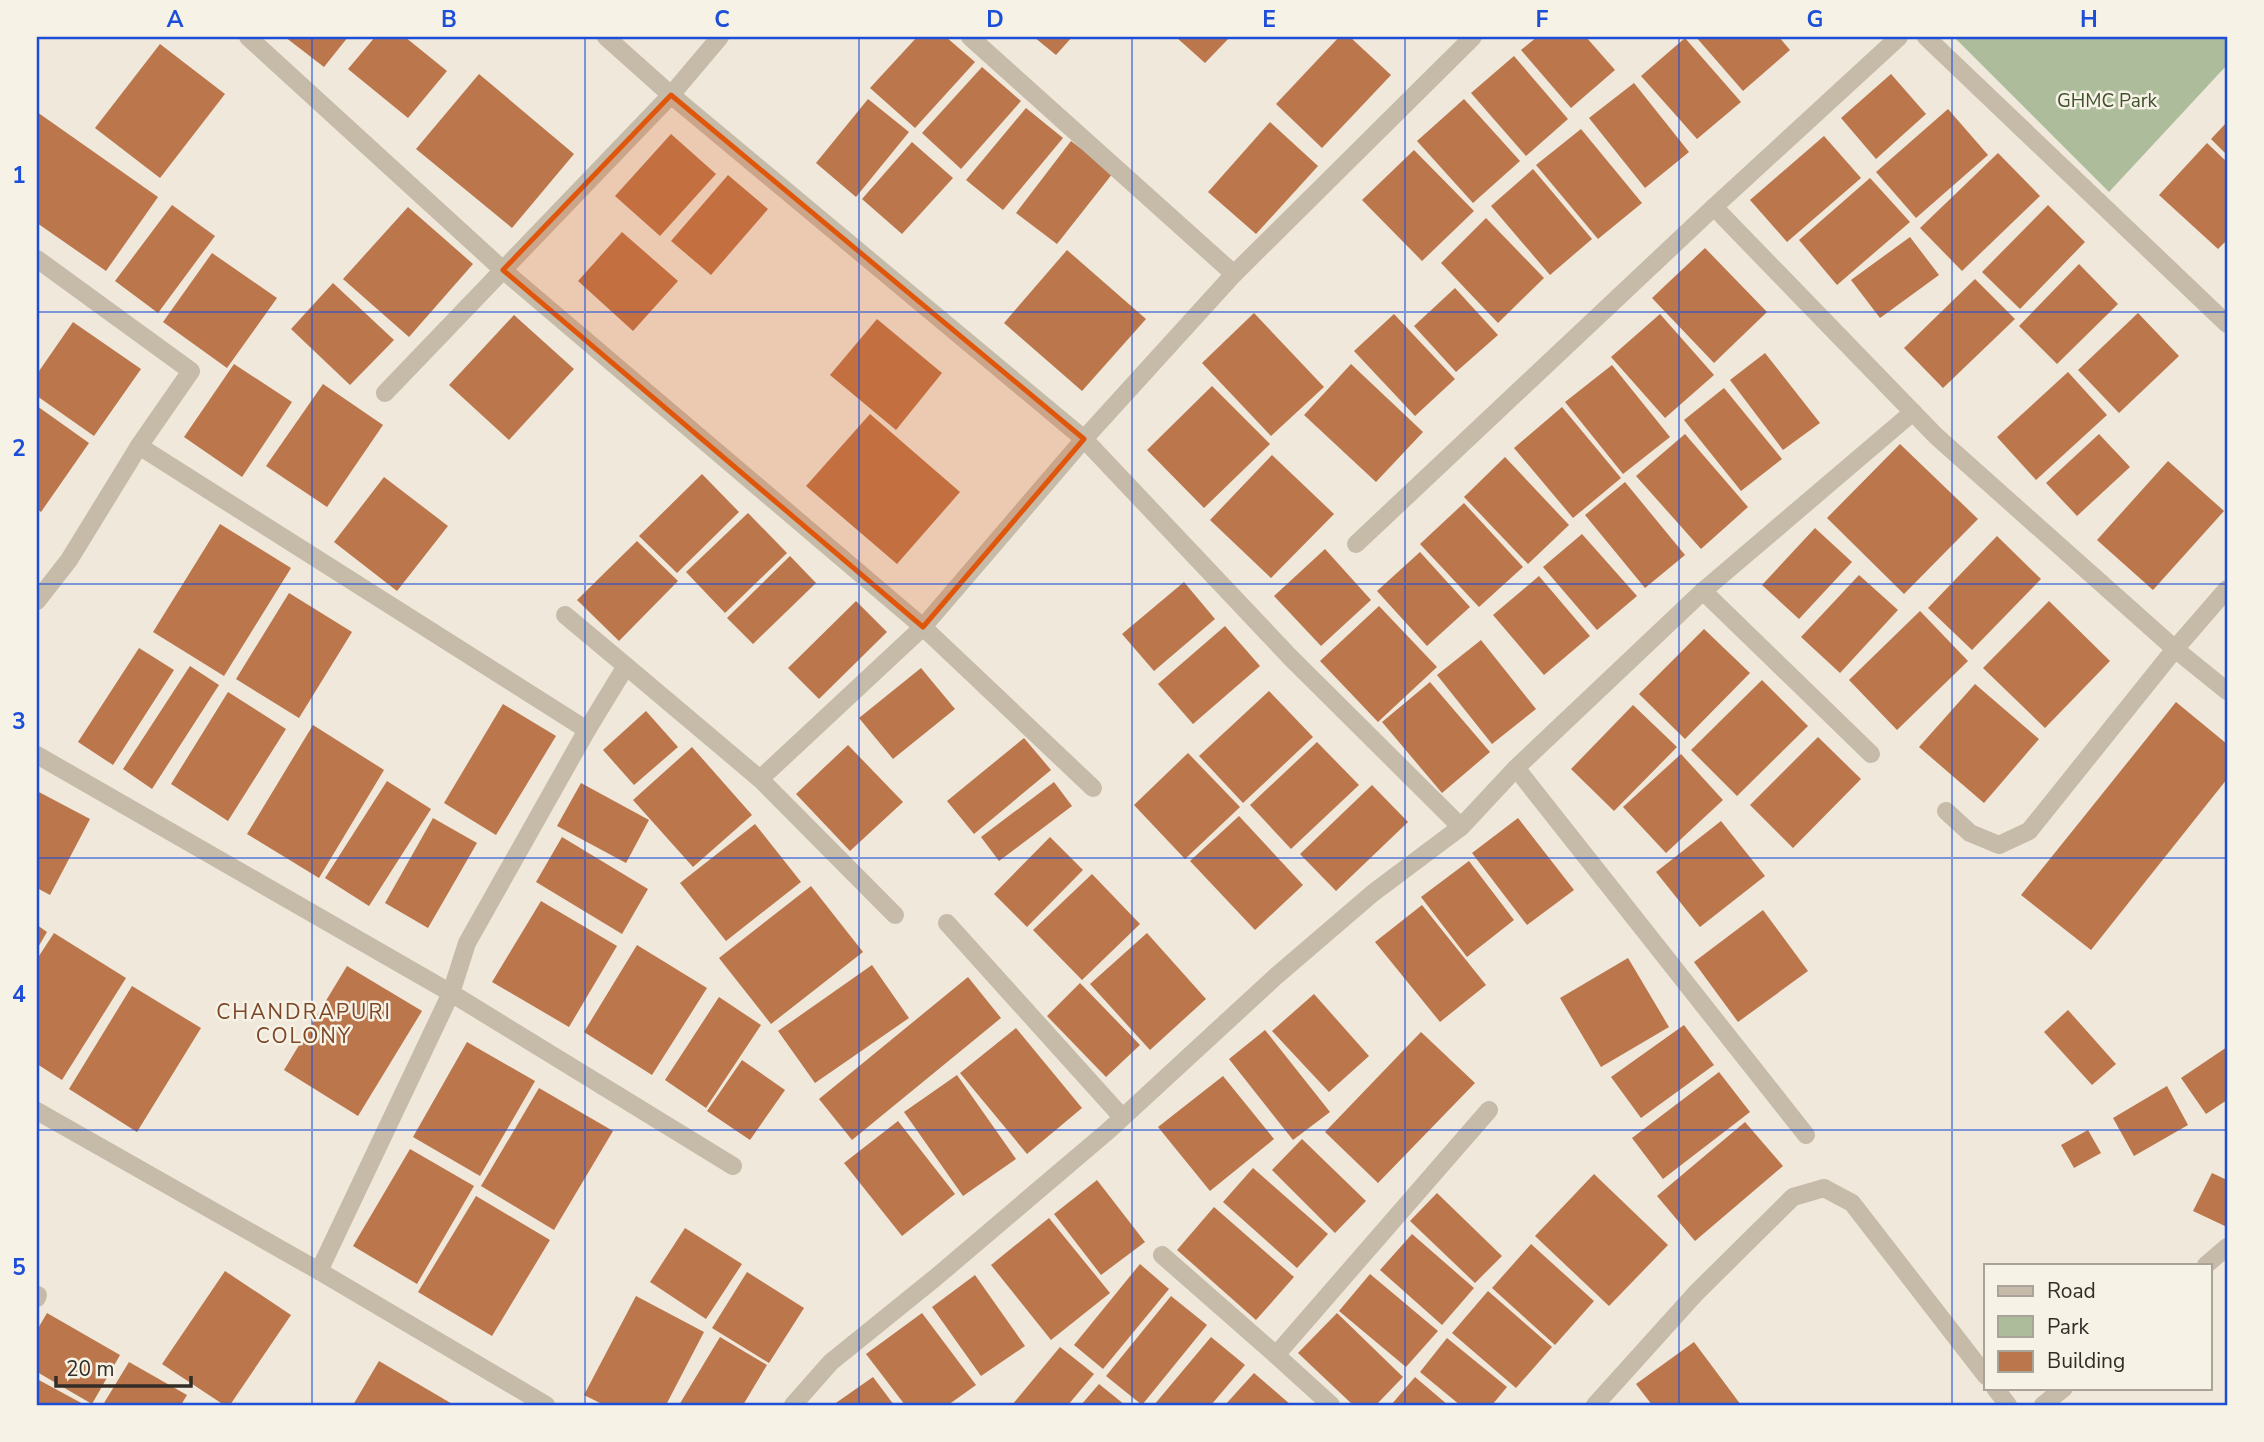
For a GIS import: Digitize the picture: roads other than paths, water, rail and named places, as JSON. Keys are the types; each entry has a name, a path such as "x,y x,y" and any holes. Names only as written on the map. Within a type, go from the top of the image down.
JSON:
{"street":[{"path":"248,37 503,270 923,626 1093,788"},
{"path":"606,37 671,95 1084,439 1290,657 1461,827"},
{"path":"385,393 671,95 720,37"},
{"path":"970,37 1234,274"},
{"path":"761,779 923,626 1084,439 1234,274 1473,37"},
{"path":"1356,544 1899,37"},
{"path":"1926,37 2227,324"},
{"path":"1714,207 1913,412 2175,649 2227,691"},
{"path":"37,259 191,371 139,446 69,560 37,601"},
{"path":"793,1405 831,1362 1122,1117 1373,892 1461,827 1516,768 1703,591 1913,412"},
{"path":"139,446 587,730"},
{"path":"1947,811 1970,833 1999,845 2029,831 2175,649 2227,589"},
{"path":"1703,591 1871,754"},
{"path":"565,615 761,779 895,915"},
{"path":"318,1271 451,993 467,943 626,666"},
{"path":"37,755 451,993 733,1166"},
{"path":"1516,768 1806,1135"},
{"path":"947,923 1122,1117"},
{"path":"1276,1355 1489,1110"},
{"path":"37,1111 546,1405"},
{"path":"1595,1405 1696,1293 1793,1197 1824,1188 1852,1203 1984,1373"},
{"path":"2207,1264 2227,1247"},
{"path":"1162,1255 1331,1405"},
{"path":"1997,1390 2008,1405"},
{"path":"2043,1405 2062,1390"}],"district":[{"name":"CHANDRAPURI COLONY","path":"304,1024"}],"park label":[{"name":"GHMC Park","path":"2107,101"}]}
